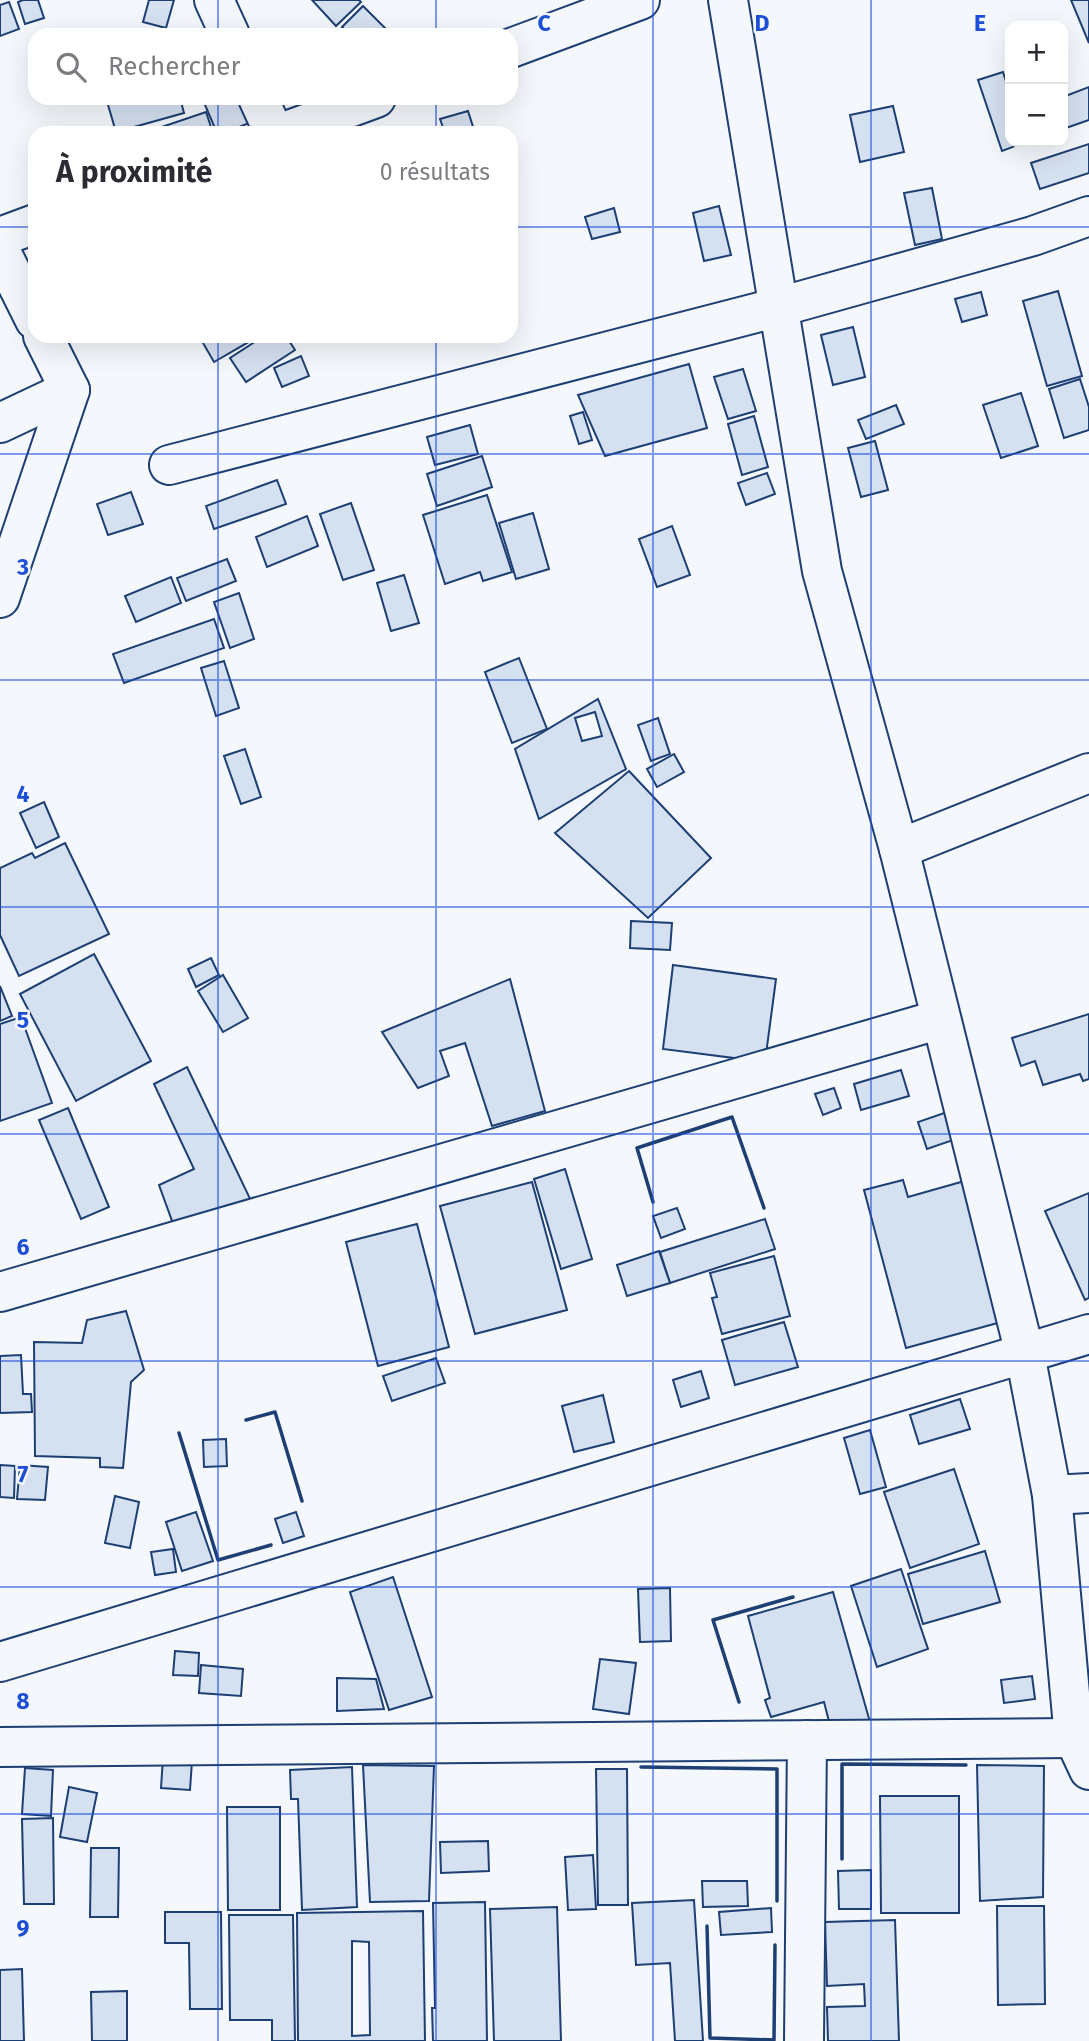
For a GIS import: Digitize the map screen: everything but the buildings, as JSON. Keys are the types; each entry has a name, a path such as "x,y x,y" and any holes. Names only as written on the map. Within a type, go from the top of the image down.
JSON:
{"street":[{"path":"214,0 227,28"},
{"path":"518,45 640,0"},
{"path":"0,1747 807,1740 1082,1754 1052,1496 1026,1354 899,849 822,571 728,0"},
{"path":"261,105 271,126"},
{"path":"300,126 357,105"},
{"path":"169,465 779,307 1033,236 1089,216"},
{"path":"0,237 28,227"},
{"path":"0,250 28,306"},
{"path":"0,598 70,390 46,343"},
{"path":"0,423 70,390"},
{"path":"899,849 1089,773"},
{"path":"0,1292 941,1019"},
{"path":"0,1662 1089,1335"},
{"path":"1052,1496 1089,1493"},
{"path":"804,2041 807,1740"}],"wall":[{"path":"653,1202 637,1148 732,1117 764,1208"},
{"path":"246,1420 275,1412 302,1501"},
{"path":"179,1433 218,1560 271,1545"},
{"path":"739,1702 713,1620 793,1597"},
{"path":"842,1859 842,1764 966,1765"},
{"path":"641,1767 777,1769 777,1901"},
{"path":"707,1926 710,2038 774,2040 775,1945"}]}
